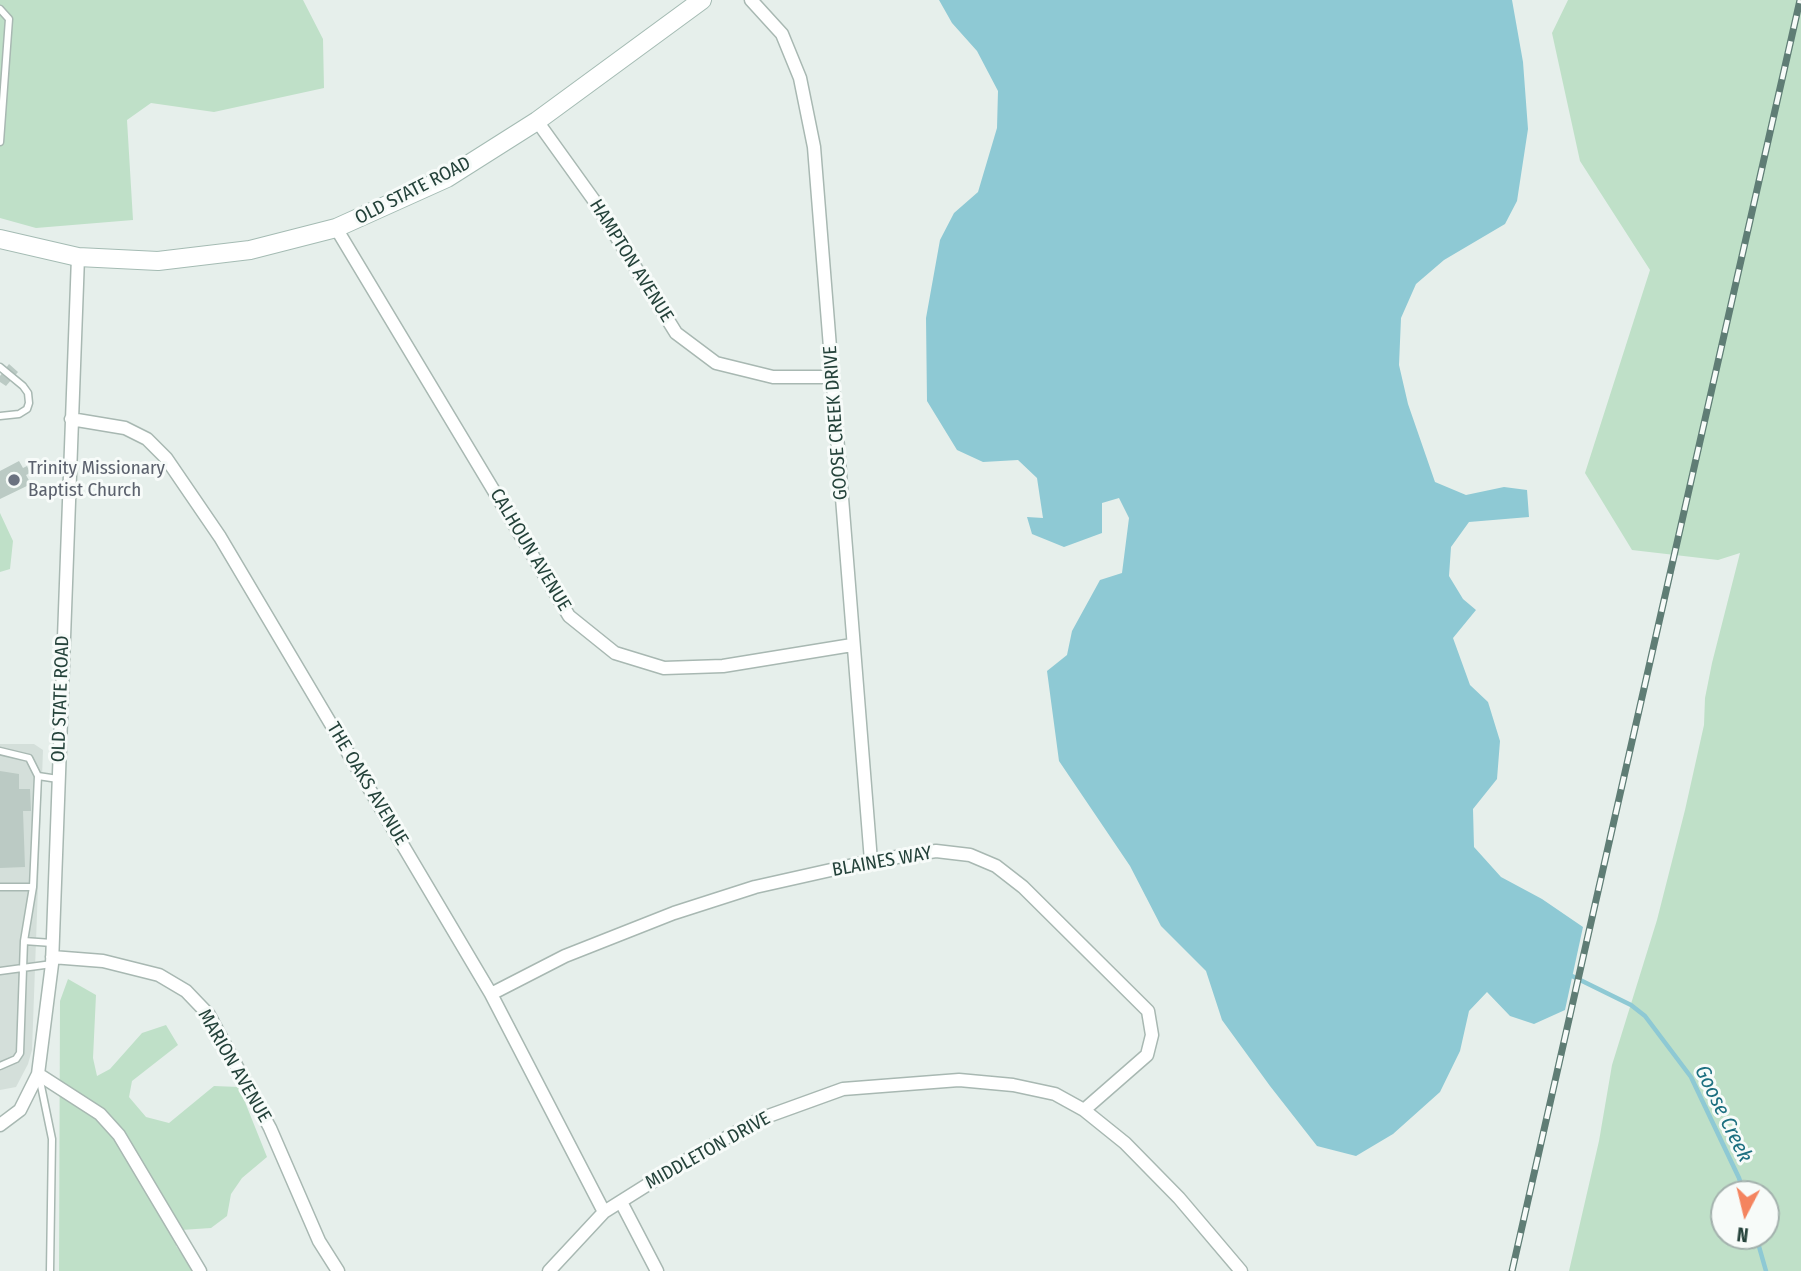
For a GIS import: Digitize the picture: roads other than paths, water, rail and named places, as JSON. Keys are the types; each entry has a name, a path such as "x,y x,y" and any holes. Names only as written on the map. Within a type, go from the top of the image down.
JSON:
{"main road":[{"name":"OLD STATE ROAD","path":"0,239 78,257 158,261 250,250 336,228 447,178 537,121 702,0"}],"street":[{"name":"GOOSE CREEK DRIVE","path":"751,0 782,34 800,78 814,147 871,861"},
{"name":"HAMPTON AVENUE","path":"537,121 593,199 676,332 716,363 773,377 833,377"},
{"name":"CALHOUN AVENUE","path":"336,228 569,616 615,653 664,668 723,666 852,645"},
{"name":"OLD STATE ROAD","path":"0,1125 20,1110 38,1074 52,961 78,257"},
{"name":"THE OAKS AVENUE","path":"71,419 125,428 147,439 166,458 220,537 491,994 604,1212"},
{"name":"BLAINES WAY","path":"491,994 565,956 674,913 755,887 871,861 936,851 970,856 996,866 1023,887 1147,1011 1152,1035 1147,1055 1084,1110"},
{"name":"MARION AVENUE","path":"52,961 103,961 159,975 186,991 209,1015 270,1128 319,1241 338,1271"},
{"path":"38,1074 100,1114 119,1135 200,1271"},
{"name":"MIDDLETON DRIVE","path":"549,1271 604,1212 690,1158 760,1119 843,1090 959,1080 1013,1085 1055,1094 1084,1110 1125,1143 1179,1198 1241,1271"},
{"path":"621,1202 657,1271"}],"lane":[{"path":"0,9 9,19 0,142"},
{"path":"0,367 23,386 28,393 29,403 27,410 19,414 0,416"},
{"path":"0,751 29,758 38,776 33,887 24,941 20,1053 16,1059 0,1066"},
{"path":"38,776 58,779"},
{"path":"0,887 33,887"},
{"path":"24,941 52,943"},
{"path":"0,971 52,961"},
{"path":"38,1074 52,1139 50,1271"}],"water":[{"path":"939,0 1512,0 1523,62 1528,129 1517,201 1505,224 1444,260 1416,284 1401,318 1399,365 1408,404 1435,482 1466,495 1504,487 1527,490 1529,517 1469,522 1451,547 1449,576 1463,599 1476,610 1453,638 1470,685 1488,702 1500,741 1497,779 1473,809 1474,847 1501,877 1542,899 1583,927 1565,1010 1534,1024 1510,1016 1487,992 1469,1011 1460,1051 1440,1092 1393,1134 1356,1156 1317,1146 1270,1086 1222,1020 1206,971 1161,926 1130,866 1059,761 1047,671 1067,655 1072,631 1100,580 1122,573 1129,518 1119,498 1102,503 1102,533 1064,547 1032,534 1027,517 1043,518 1037,478 1018,460 983,462 957,450 927,401 926,318 940,240 954,213 978,192 997,128 998,91 977,51 952,23"}],"waterway":[{"name":"Goose Creek","path":"1572,976 1631,1005 1645,1016 1691,1077 1740,1180"},
{"name":"Goose Creek","path":"1760,1250 1766,1271"}],"railway":[{"path":"1512,1271 1800,0"}],"place":[{"name":"Trinity Missionary Baptist Church","path":"14,480"}]}
